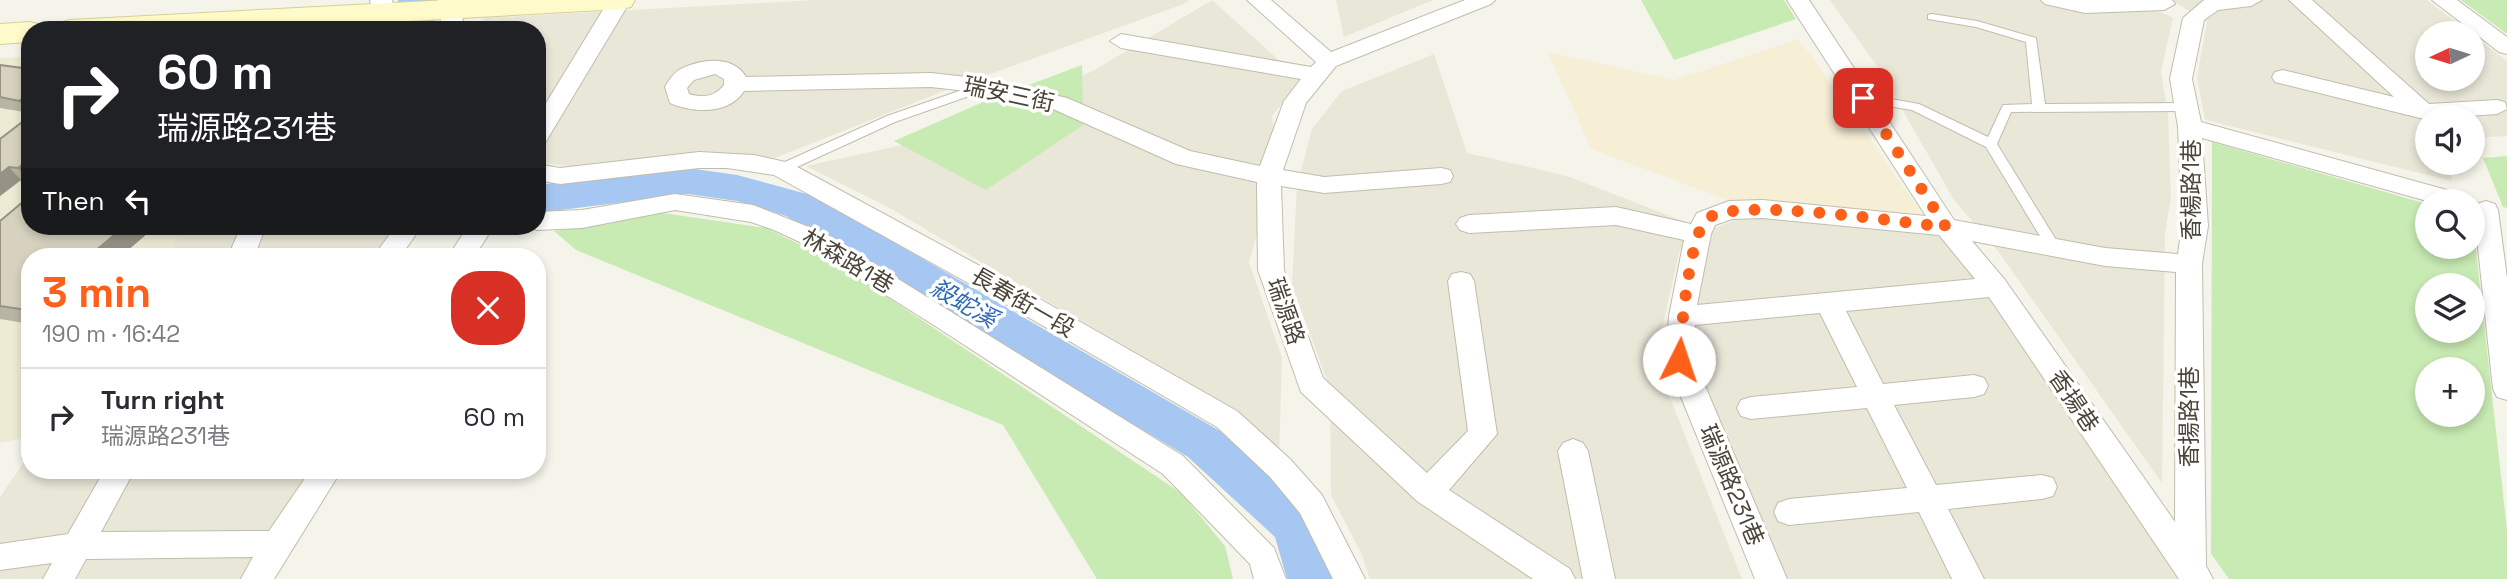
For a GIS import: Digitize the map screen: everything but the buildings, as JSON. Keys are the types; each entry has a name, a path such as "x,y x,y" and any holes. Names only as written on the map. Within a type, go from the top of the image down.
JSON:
{"street":[{"path":"247,21 451,13 620,0"},
{"path":"546,123 620,0"},
{"path":"1258,0 1322,68"},
{"name":"瑞源路","path":"1484,0 1322,68 1295,101 1269,176 1271,270 1311,384 1428,492 1559,579"},
{"name":"香揚巷","path":"1798,0 1946,227 1996,287 2194,574"},
{"path":"2052,0 2085,7 2162,2 2194,18 2212,4 2251,0"},
{"path":"2300,0 2416,105"},
{"path":"2443,0 2507,47"},
{"name":"香楊路1巷","path":"1946,227 2054,248 2189,264 2195,226 2188,117 2181,79 2194,18"},
{"path":"0,34 21,33"},
{"path":"1121,41 1322,68"},
{"path":"2283,77 2415,110"},
{"name":"瑞安三街","path":"736,85 892,80 985,86 1069,107 1184,158 1269,176 1324,185 1441,176"},
{"path":"2485,108 2497,107"},
{"path":"2188,117 2418,189"},
{"name":"長春街一段","path":"546,174 560,176 647,165 718,161 764,164 781,169 1006,292 1227,419 1280,468 1311,504 1349,579"},
{"name":"林森路1巷","path":"546,221 582,219 675,202 740,212 783,224 815,240 938,315 1173,465 1263,557 1269,579"},
{"path":"1469,224 1616,216 1698,234 1706,219 1729,210 1752,209 1946,227"},
{"path":"2489,210 2507,389"},
{"name":"瑞源路231巷","path":"1698,234 1682,316 1679,360 1771,579"},
{"name":"香揚路1巷","path":"2189,264 2194,574"},
{"path":"1428,492 1483,434 1461,281"},
{"path":"1682,316 1996,287"},
{"path":"1828,302 1968,579"},
{"path":"1751,408 1975,386"},
{"path":"1573,451 1599,579"},
{"path":"59,579 114,479"},
{"path":"257,579 321,479"},
{"path":"1788,512 2042,487"},
{"path":"0,557 75,546 277,544"}],"lane":[{"path":"1932,17 1976,24 2032,40 2039,108"},
{"path":"781,169 891,119 985,86"},
{"path":"1863,98 1914,107 1991,144 2054,248"},
{"path":"1991,144 2007,108 2188,117"}],"shaded area":[{"path":"816,0 1189,2 949,89 775,158 700,151 576,167 546,163 546,21 483,21 484,18"},
{"path":"1212,0 1302,81 1272,116 1278,162 1249,262 1282,358 1279,456 1204,394 888,207 806,166 907,144 1093,71"},
{"path":"1336,0 1433,0 1344,37"},
{"path":"1830,0 2135,0 2173,18 2161,72 2168,113 2171,199 2165,232 2162,483 1998,251 1954,200 1879,69"},
{"path":"2171,0 2427,0 2454,21 2415,21 2415,91 2485,91 2485,44 2507,61 2507,136 2485,137 2485,105 2415,105 2415,172 2205,120 2197,77 2207,22"},
{"path":"1799,39 1924,216 1761,200 1730,201 1591,149 1548,52 1674,80"},
{"path":"1434,54 1467,153 1567,176 1706,230 1686,238 1679,253 1655,360 1742,579 1370,579 1362,555 1331,495 1330,389 1292,285 1297,186 1312,129 1342,91"},
{"path":"21,57 21,235 178,235 171,248 21,248 21,439 0,443 0,58"},
{"path":"2428,175 2451,175 2452,181"},
{"path":"1770,218 1946,236 2190,579 1777,579 1684,358 1707,243 1715,228 1737,219"},
{"path":"178,235 397,235 388,248 171,248"},
{"path":"21,466 21,479 321,479 257,579 0,579 0,497"}],"green space":[{"path":"1641,0 1784,0 1796,19 1674,60"},
{"path":"2461,0 2507,0 2507,34"},
{"path":"1082,65 1083,125 986,190 894,141 981,103"},
{"path":"2212,142 2415,201 2415,259 2477,259 2478,273 2415,273 2415,343 2485,343 2485,332 2507,530 2507,579 2229,579 2211,554"},
{"path":"2507,156 2507,208 2503,207 2485,158"},
{"path":"656,212 766,228 835,262 1181,493 1225,546 1233,579 1097,579 1003,425 576,250 554,231 609,224"}],"waterway":[{"name":"殺蛇溪","path":"415,0 418,21"},
{"name":"殺蛇溪","path":"546,198 688,181 737,188 800,206 1204,444 1296,526 1312,579"}],"route":[{"path":"1679,360 1682,316 1698,234 1706,219 1729,210 1763,209 1946,227 1863,98"}]}
